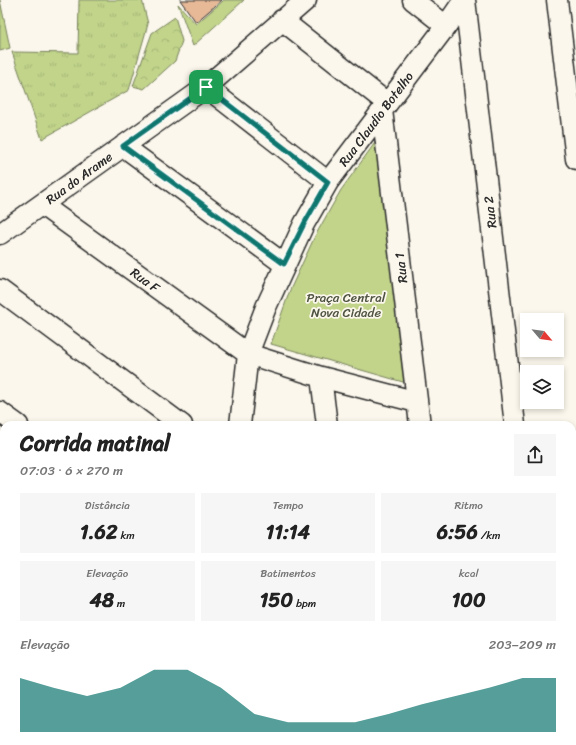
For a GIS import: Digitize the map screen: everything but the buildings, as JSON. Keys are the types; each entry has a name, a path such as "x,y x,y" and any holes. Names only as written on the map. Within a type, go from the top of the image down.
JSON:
{"street":[{"name":"Rua do Arame","path":"0,234 206,87 306,0"},
{"path":"413,0 446,26"},
{"name":"Rua Claudio Botelho","path":"240,421 248,354 284,264 304,224 328,182 465,0"},
{"name":"Rua 2","path":"465,0 515,421"},
{"path":"556,0 576,158"},
{"path":"282,20 385,107"},
{"path":"206,87 328,182"},
{"name":"Rua 1","path":"385,107 419,421"},
{"path":"123,146 284,264"},
{"name":"Rua F","path":"42,205 248,354 321,377 417,402"},
{"path":"0,290 177,421"},
{"path":"321,377 326,421"},
{"path":"0,412 12,421"}],"green space":[{"path":"0,0 10,48 0,51"},
{"path":"79,0 142,0 148,24 129,90 42,139 12,52 78,53"},
{"path":"224,0 244,0 193,46 178,4 196,24"},
{"path":"175,17 182,41 175,61 144,89 133,86 152,33"},
{"name":"Praça Central Nova Cidade","path":"382,133 410,384 271,344 290,290 315,236 341,190"}],"route":[{"path":"206,87 328,182 304,224 284,264 123,146 206,87"}]}
